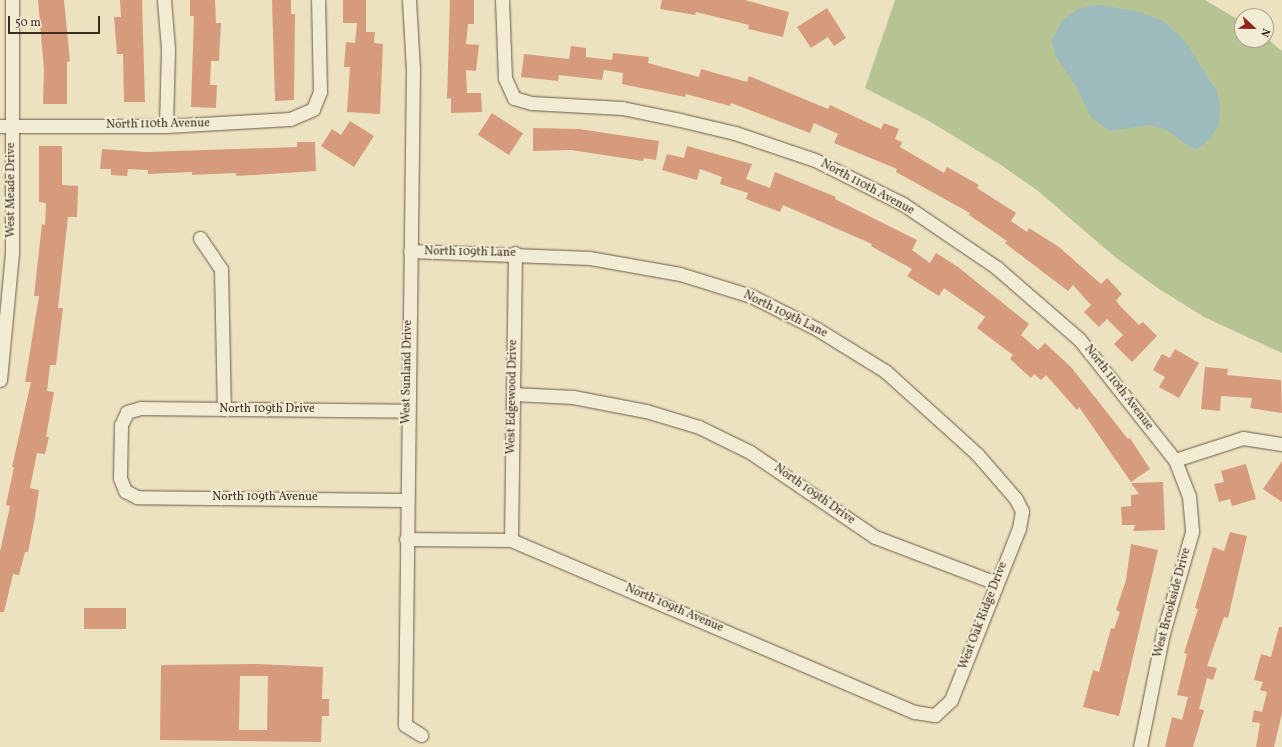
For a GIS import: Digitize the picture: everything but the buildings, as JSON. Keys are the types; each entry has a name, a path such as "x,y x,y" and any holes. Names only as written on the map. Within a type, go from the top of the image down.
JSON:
{"street":[{"name":"West Meade Drive","path":"0,380 12,252 6,126 12,0"},
{"path":"164,0 168,49 166,126"},
{"name":"North 110th Avenue","path":"6,126 166,126 290,119 313,109 320,92 318,0"},
{"name":"West Sunland Drive","path":"409,0 413,69 408,411 405,500 405,725 420,735"},
{"name":"North 110th Avenue","path":"502,0 505,78 514,98 531,103 622,108 735,133 814,160 903,204 997,268 1079,339 1175,460"},
{"path":"200,238 221,269 224,409"},
{"name":"North 109th Lane","path":"410,251 590,258 680,274 751,296 817,329 885,371 937,415 977,454 1016,499 1022,511"},
{"name":"West Edgewood Drive","path":"511,540 515,254"},
{"name":"North 109th Drive","path":"513,394 581,399 646,411 699,427 750,452 875,537 996,582"},
{"name":"North 109th Drive","path":"125,491 120,478 121,425 127,412 141,408 408,411"},
{"path":"1175,460 1243,438 1282,444"},
{"name":"West Brookside Drive","path":"1140,747 1163,633 1192,532 1189,496 1175,460"},
{"name":"North 109th Avenue","path":"125,491 138,497 405,500"},
{"name":"West Oak Ridge Drive","path":"935,715 951,700 996,582 1019,528 1022,511"},
{"name":"North 109th Avenue","path":"406,539 511,540 915,712 935,715"}],"green space":[{"path":"895,0 1205,0 1234,17 1234,48 1274,48 1274,44 1282,51 1282,353 1204,317 1159,289 1115,257 1038,191 1001,165 929,121 865,88"}],"water":[{"path":"1099,5 1136,11 1165,22 1185,41 1217,92 1220,106 1219,125 1210,139 1197,149 1188,146 1167,130 1149,125 1110,131 1091,117 1074,83 1055,55 1052,40 1063,19 1080,8"}]}
